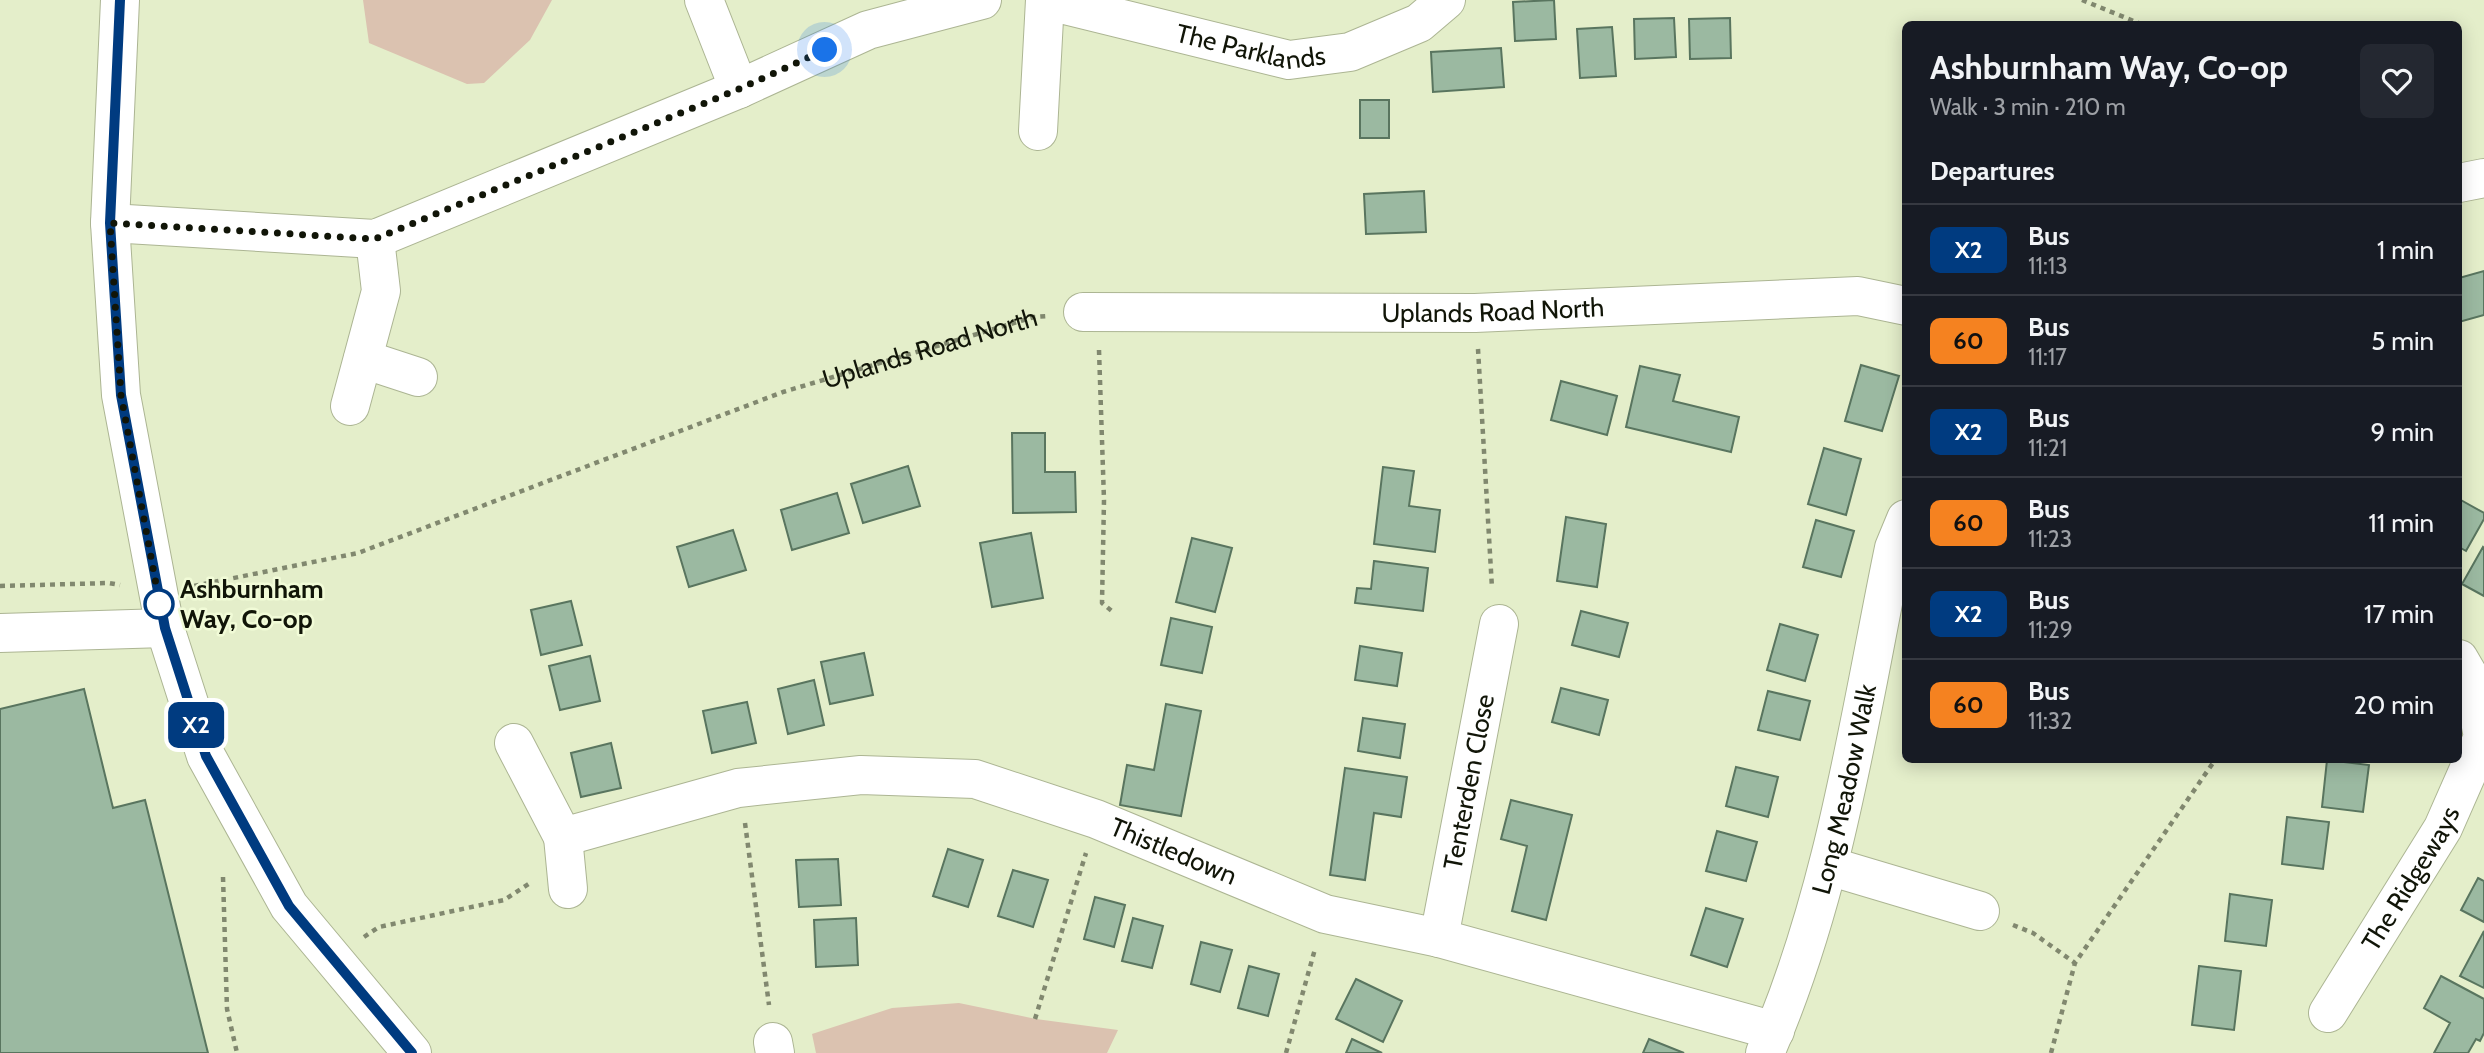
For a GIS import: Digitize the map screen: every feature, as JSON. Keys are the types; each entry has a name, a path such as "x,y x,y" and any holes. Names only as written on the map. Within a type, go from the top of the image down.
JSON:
{"street":[{"path":"120,0 110,223 121,395 161,611 206,756 289,906 412,1053"},
{"path":"704,0 739,89"},
{"path":"110,223 375,239 739,89 867,30 982,0"},
{"path":"1038,131 1045,0"},
{"name":"The Parklands","path":"1045,0 1289,60 1350,52 1419,23 1446,0"},
{"path":"2462,182 2484,178"},
{"path":"350,406 381,291 375,239"},
{"name":"Uplands Road North","path":"1091,312 1475,313 1858,296 1902,305"},
{"path":"363,359 418,377"},
{"name":"Long Meadow Walk","path":"1770,1042 1807,940 1829,866 1894,548 1902,529"},
{"path":"0,633 161,611"},
{"name":"Tenterden Close","path":"1439,938 1499,624"},
{"name":"The Ridgeways","path":"2328,1013 2443,828 2483,737 2472,675"},
{"path":"514,743 565,861"},
{"name":"Thistledown","path":"565,861 738,788 861,775 975,779 1097,819 1325,914 1439,938 1770,1042"},
{"path":"1829,866 1980,911"}],"path":[{"path":"2082,0 2134,21"},
{"path":"1091,312 1104,500 1102,603 1113,612"},
{"name":"Uplands Road North","path":"161,611 358,553 783,392 1034,317 1091,312"},
{"path":"1475,313 1493,599 1499,624"},
{"path":"0,586 109,583 161,611"},
{"path":"2051,1053 2075,963 2213,763"},
{"path":"738,788 750,849 774,1048"},
{"path":"1035,1019 1097,819"},
{"path":"360,940 379,927 504,900 565,861"},
{"path":"223,877 227,1009 237,1053"},
{"path":"1980,911 2033,933 2075,963"},
{"path":"1286,1053 1325,914"}],"shaded area":[{"path":"363,0 552,0 530,40 484,83 467,84 369,43"},
{"path":"959,1003 1036,1019 1118,1030 1107,1053 816,1053 812,1034 892,1008"}],"building":[{"path":"1554,0 1556,39 1515,41 1513,2"},
{"path":"1674,18 1676,57 1635,59 1634,19"},
{"path":"1730,18 1731,58 1690,59 1689,19"},
{"path":"1612,27 1616,76 1580,78 1577,29"},
{"path":"1501,48 1504,87 1433,92 1431,52"},
{"path":"1360,100 1389,100 1389,138 1360,138"},
{"path":"1424,191 1426,232 1366,234 1364,194"},
{"path":"2484,271 2484,315 2462,321 2462,277"},
{"path":"1861,365 1899,376 1882,431 1845,421"},
{"path":"1640,366 1680,375 1673,401 1739,417 1731,452 1626,427"},
{"path":"1561,381 1617,396 1607,435 1551,420"},
{"path":"1012,433 1045,433 1045,472 1075,472 1076,512 1013,513"},
{"path":"1824,448 1861,459 1846,515 1808,504"},
{"path":"908,466 920,506 863,523 851,484"},
{"path":"1383,467 1414,471 1409,506 1440,510 1435,552 1374,544"},
{"path":"837,493 849,533 792,550 781,510"},
{"path":"2462,501 2484,513 2484,519 2466,551 2462,549"},
{"path":"1566,517 1606,524 1597,587 1557,581"},
{"path":"1816,520 1854,531 1841,577 1803,567"},
{"path":"733,530 746,570 689,587 677,547"},
{"path":"1031,533 1043,598 992,607 980,543"},
{"path":"1192,538 1232,548 1215,612 1176,602"},
{"path":"2484,548 2484,596 2462,584"},
{"path":"1374,561 1428,568 1423,611 1355,603 1357,588 1371,589"},
{"path":"571,601 582,645 541,655 531,610"},
{"path":"1581,611 1628,623 1619,657 1572,645"},
{"path":"1171,618 1212,627 1202,673 1161,665"},
{"path":"1780,624 1818,635 1805,681 1767,670"},
{"path":"1360,646 1402,653 1397,686 1355,680"},
{"path":"864,653 873,695 830,704 821,662"},
{"path":"590,656 600,701 560,710 549,666"},
{"path":"814,680 824,725 788,734 778,689"},
{"path":"1561,688 1608,700 1599,735 1552,722"},
{"path":"84,689 113,808 145,800 208,1053 0,1053 0,709"},
{"path":"1768,691 1810,701 1800,740 1758,730"},
{"path":"747,702 756,743 712,753 703,711"},
{"path":"1166,704 1201,711 1181,816 1120,805 1127,765 1154,770"},
{"path":"1363,718 1405,724 1400,758 1358,751"},
{"path":"611,743 621,788 581,797 571,753"},
{"path":"2327,763 2369,765 2363,812 2322,807"},
{"path":"1736,767 1778,777 1768,817 1726,806"},
{"path":"1345,768 1407,777 1401,817 1374,813 1365,880 1330,875"},
{"path":"1511,800 1572,815 1546,920 1512,911 1527,846 1501,839"},
{"path":"2287,817 2329,822 2323,869 2282,864"},
{"path":"1717,831 1757,842 1746,881 1706,871"},
{"path":"948,849 983,860 968,907 933,896"},
{"path":"838,859 841,905 799,907 796,860"},
{"path":"1013,870 1048,880 1033,927 998,916"},
{"path":"2478,878 2484,881 2484,922 2461,910"},
{"path":"2230,894 2272,900 2266,946 2225,941"},
{"path":"1095,897 1125,905 1114,947 1084,939"},
{"path":"1706,908 1743,919 1727,967 1691,955"},
{"path":"856,918 858,965 816,967 814,920"},
{"path":"1133,918 1163,926 1152,968 1122,961"},
{"path":"2484,931 2484,988 2460,976"},
{"path":"1201,942 1232,950 1220,992 1191,984"},
{"path":"1249,966 1279,974 1268,1016 1238,1008"},
{"path":"2199,966 2241,971 2234,1030 2192,1025"},
{"path":"2441,976 2484,999 2484,1033 2480,1041 2476,1039 2468,1053 2434,1053 2450,1023 2424,1008"},
{"path":"1356,979 1402,1001 1383,1042 1336,1019"},
{"path":"1352,1039 1382,1053 1346,1053"},
{"path":"1649,1039 1684,1053 1643,1053"}],"bus line":[{"name":"X2","path":"120,0 110,223 121,395 165,628 206,756 289,906 412,1053"}],"place":[{"name":"Ashburnham Way, Co-op","path":"159,604"}],"route":[{"path":"159,604 161,611 121,395 110,223 375,239 739,89 825,50"}]}
